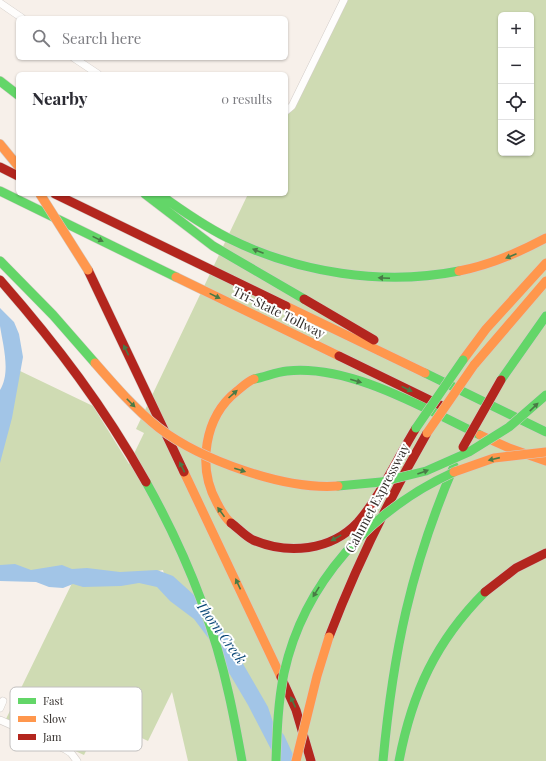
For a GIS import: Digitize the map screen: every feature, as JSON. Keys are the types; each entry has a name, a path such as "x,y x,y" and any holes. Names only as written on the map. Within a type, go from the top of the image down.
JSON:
{"highway":[{"path":"0,81 16,93"},
{"path":"1,145 16,164"},
{"path":"0,167 16,175"},
{"name":"Tri-State Tollway","path":"0,191 546,457"},
{"path":"41,196 63,228 88,270 296,710 310,757"},
{"name":"Tri-State Tollway","path":"59,196 546,432"},
{"path":"148,196 213,246 362,332 424,373"},
{"path":"162,196 197,221 252,249 304,266 358,276 409,279 457,273 499,261 546,238"},
{"path":"0,200 77,229"},
{"path":"0,261 53,315 131,403 154,424 180,442 235,469 262,477 316,486 375,484 410,477 447,463 482,446 512,426 546,395"},
{"path":"546,263 486,329 463,360 416,428 369,506 357,523 332,540 313,547 280,548 260,543 250,538 230,523 216,504 207,481 204,461 206,440 212,421 222,405 236,390 258,378 275,372 288,371 325,374 373,386 506,446 546,461"},
{"path":"0,280 55,342 105,411 149,484 181,550 205,614 228,688 242,761"},
{"name":"Calumet Expressway","path":"296,761 317,676 355,568 372,531 427,433 474,365 546,280"},
{"path":"383,761 390,686 398,635 407,596 421,549 435,511 464,447 501,380 546,316"},
{"path":"276,761 277,718 280,694 292,644 313,598 342,554 357,538 393,506 433,482 487,460 512,455 546,452"},
{"path":"399,761 404,731 418,691 436,654 457,622 479,598 500,580 546,553"}],"street":[{"path":"289,109 344,0"},
{"path":"0,3 19,16"},
{"path":"77,60 95,72"},
{"path":"0,720 10,724"},
{"path":"68,751 72,753 77,761"}],"green space":[{"path":"344,0 546,0 546,761 188,761 172,692 148,741 142,738 142,687 22,687 76,575 158,584 170,596 163,570 127,577 0,569 0,448 18,370 93,406 129,464 144,433 136,429 247,196 288,196 288,114"},
{"path":"10,711 10,721 6,719"},
{"path":"75,751 86,751 84,755"}],"water":[{"path":"0,308 14,322 19,334 23,357 12,418 0,463 0,390 5,376 6,367 0,326"},
{"name":"Thorn Creek","path":"15,564 31,570 62,565 72,569 87,568 120,572 157,570 173,576 194,595 228,638 268,707 273,722 284,735 296,761 277,761 248,705 209,639 194,619 170,601 157,587 139,583 121,586 83,587 73,584 63,588 49,587 36,582 0,581 0,565"}],"traffic: fast":[{"path":"0,81 16,93"},
{"path":"0,191 176,277"},
{"path":"148,196 213,246 304,299"},
{"path":"162,196 193,218 228,238 255,250 312,268 341,273 401,277 459,271"},
{"path":"0,261 53,315 95,363"},
{"path":"501,380 546,316"},
{"path":"416,428 463,360"},
{"path":"254,379 287,371 311,371 336,374 361,381 411,401 480,435"},
{"path":"425,373 546,432"},
{"path":"338,486 381,482 426,471 469,452 509,427 546,395"},
{"path":"383,761 392,683 406,610 426,539 454,466"},
{"path":"276,761 277,728 284,673 294,640 307,609 325,579 345,553 369,528 395,507 424,488 454,472"},
{"path":"146,482 160,507 184,559 205,612 222,667 233,712 242,761"},
{"path":"399,761 404,736 411,713 428,669 453,630 485,592"}],"traffic: slow":[{"path":"0,144 16,164"},
{"path":"41,196 88,270"},
{"path":"459,271 504,258 546,238"},
{"path":"463,360 486,329 546,263"},
{"path":"176,277 339,356"},
{"path":"474,365 546,281"},
{"path":"286,306 425,373"},
{"path":"95,363 150,421 177,440 197,451 220,461 269,478 317,486 338,486"},
{"path":"427,433 474,365"},
{"path":"231,523 221,511 211,489 207,474 207,443 217,414 237,391 254,379"},
{"path":"480,435 509,448 546,461"},
{"path":"454,472 494,458 546,452"},
{"path":"184,472 281,677"},
{"path":"296,761 317,676 329,637"}],"traffic: jam":[{"path":"0,167 16,175"},
{"path":"59,196 286,306"},
{"path":"88,270 184,472"},
{"path":"0,280 41,328 79,377 130,454 146,482"},
{"path":"304,299 374,340"},
{"path":"339,356 444,407"},
{"path":"463,447 501,380"},
{"path":"231,523 253,540 280,548 308,548 335,539 347,532 366,512 374,501 416,428"},
{"path":"329,637 350,584 374,533 399,483 427,433"},
{"path":"485,592 516,568 546,553"},
{"path":"281,677 296,710 311,761"}]}
